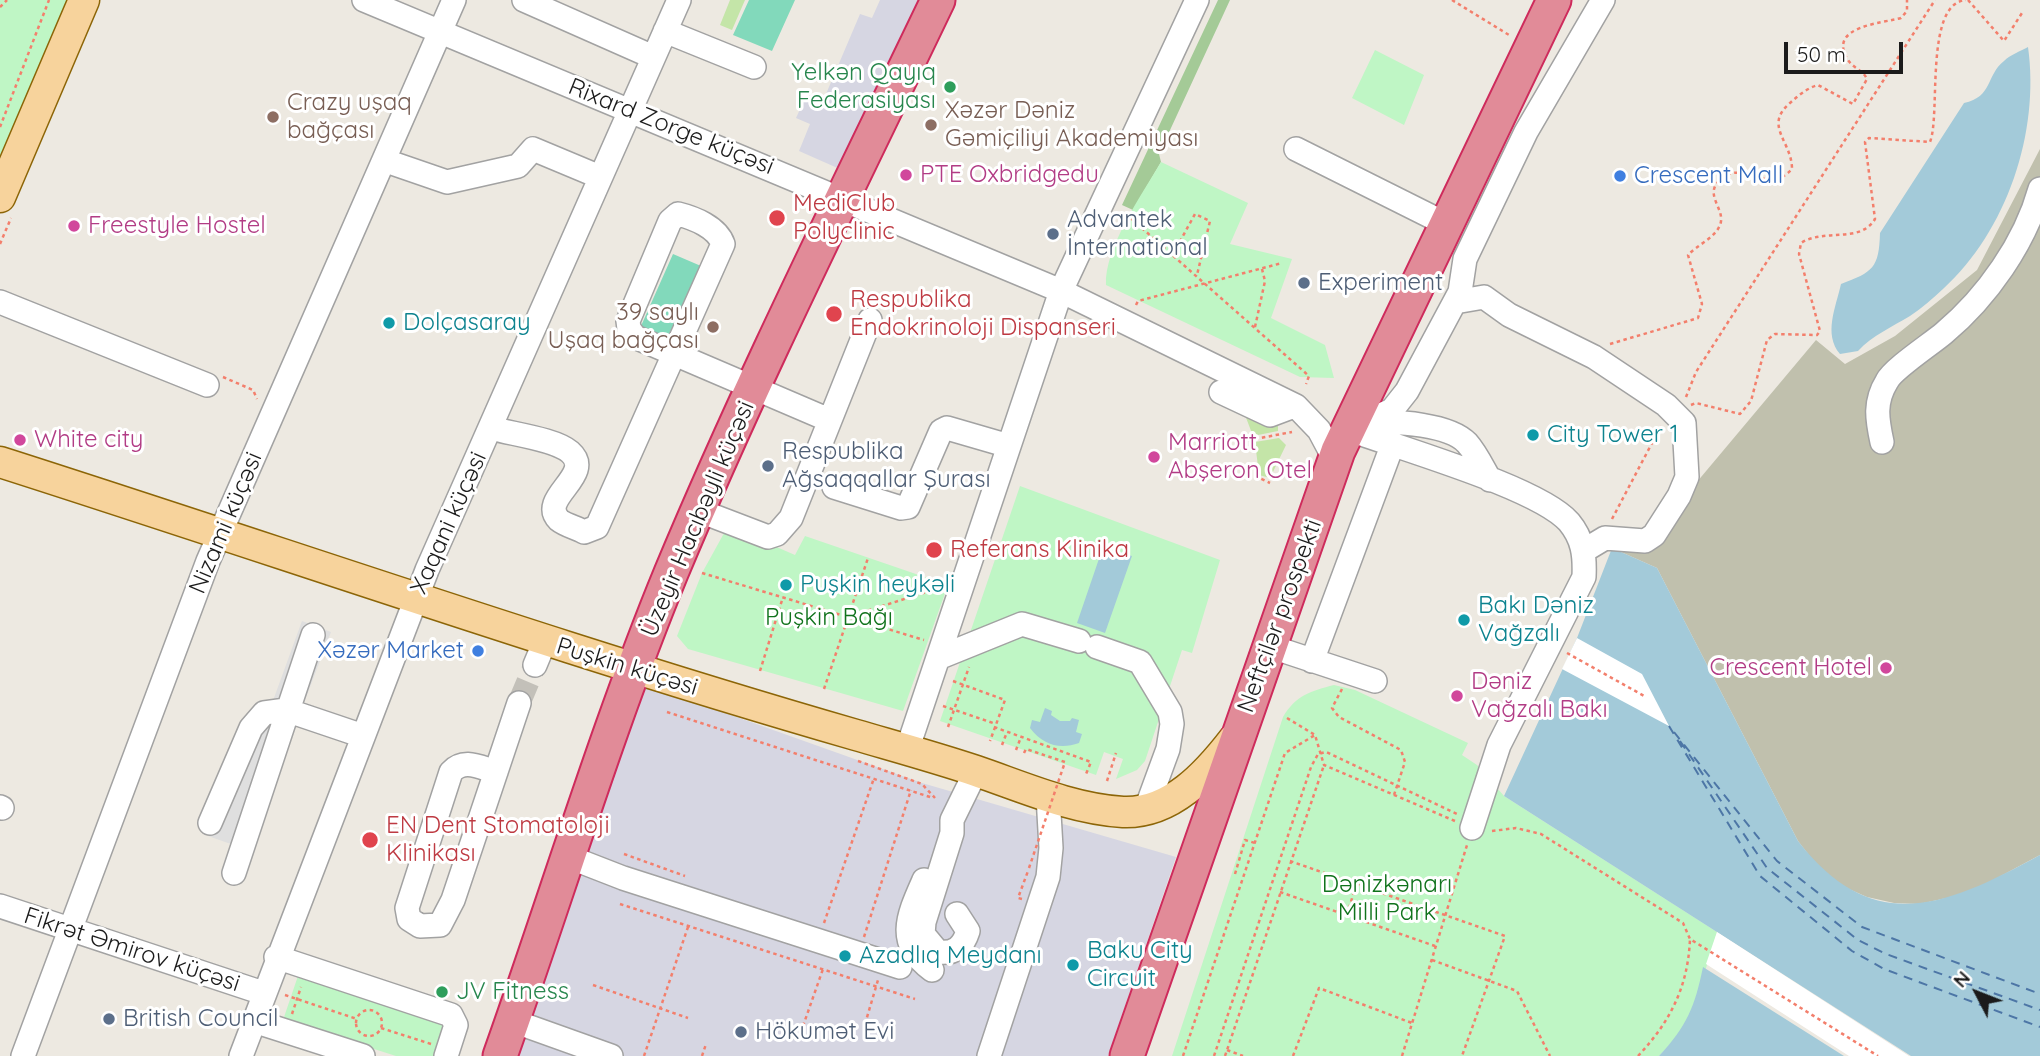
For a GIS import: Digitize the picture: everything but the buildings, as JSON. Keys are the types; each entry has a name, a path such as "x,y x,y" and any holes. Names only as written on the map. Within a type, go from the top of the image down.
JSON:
{"highway":[{"name":"Üzeyir Hacıbəyli küçəsi","path":"500,1056 672,571 842,198 938,0"},
{"name":"Neftçilər prospekti","path":"1127,1056 1335,460 1554,0"}],"main road":[{"path":"0,197 83,0"},
{"name":"Puşkin küçəsi","path":"0,462 416,597 540,653 635,670 976,771 1048,796 1124,812 1164,804 1205,774 1237,736"}],"street":[{"name":"Rixard Zorge küçəsi","path":"364,0 1061,291 1294,406 1319,430 1335,460"},
{"name":"Nizami küçəsi","path":"23,1056 221,533 386,161 454,0"},
{"name":"Xaqani küçəsi","path":"241,1056 254,1021 274,994 276,957 416,597 679,0"},
{"path":"907,750 934,650 1009,446 1061,291 1197,0"},
{"path":"1349,429 1392,410 1407,391 1460,292 1465,259 1526,132 1603,0"},
{"path":"527,1 653,57"},
{"path":"665,31 754,67"},
{"path":"1497,117 1575,47"},
{"path":"386,161 447,182 518,166 533,149 600,177"},
{"path":"1296,149 1446,224"},
{"path":"1882,442 1876,416 1879,394 1889,377 1958,321 2000,270 2033,212 2040,188"},
{"path":"491,428 558,446 570,453 576,462 576,472 555,502 554,511 560,520 584,532 597,527 677,353 723,244 720,234 690,217 678,214 670,221 628,321 629,329 635,337 677,353 830,420"},
{"path":"1455,302 1484,297 1509,315 1594,358 1680,410 1687,432 1688,468 1679,496 1670,512 1654,535 1645,541 1605,538 1585,550"},
{"path":"0,302 207,385"},
{"path":"700,511 768,537 777,534 791,518 870,320"},
{"path":"1221,392 1270,415 1294,406"},
{"path":"1349,429 1392,421 1430,426 1466,441 1490,480"},
{"path":"834,487 901,508 908,507 941,431 947,428 1009,446"},
{"path":"1349,429 1490,480 1547,505 1568,521 1585,550 1584,577 1499,745 1474,822"},
{"path":"1312,660 1392,446"},
{"path":"934,650 1023,624 1140,662 1170,712 1172,724 1168,749 1146,809"},
{"path":"234,873 313,635"},
{"path":"1269,646 1375,681"},
{"path":"495,772 468,763 456,766 451,772 408,901 409,919 419,926 440,925 453,900 519,703"},
{"path":"210,823 229,775 259,717 264,713 286,710 363,736"},
{"path":"932,970 920,961 910,943 907,928 911,910 976,771"},
{"path":"989,1056 1048,877 1051,848 1048,796"},
{"path":"952,820 952,833 924,922 923,934 937,952 957,950 964,943 968,931 957,914"},
{"path":"569,857 661,891 900,967"},
{"name":"Fikrət Əmirov küçəsi","path":"0,906 274,994"},
{"path":"276,957 451,1015 457,1025 447,1053"},
{"path":"513,1020 611,1056"},
{"path":"254,1021 363,1056"}],"path":[{"path":"0,6 7,0"},
{"path":"0,127 49,0"},
{"path":"1594,358 1617,341 1698,318 1702,303 1688,260 1694,249 1720,226 1721,218 1712,198 1715,188 1725,176 1732,174 1774,180 1784,177 1792,169 1792,160 1777,124 1780,112 1797,97 1818,85 1853,104 1867,79 1845,55 1845,44 1850,33 1862,25 1901,18 1907,11 1907,0"},
{"path":"1680,410 1696,372 1935,0"},
{"path":"1610,523 1667,416 1696,403 1740,414 1751,401 1767,340 1775,334 1817,335 1820,331 1799,254 1801,243 1813,235 1860,233 1870,227 1875,219 1865,142 1869,138 1930,142 1934,131 1934,90 1942,23 1954,4 1967,0 2004,41 2022,13"},
{"path":"0,107 7,110"},
{"path":"1126,214 1309,376 1306,384"},
{"path":"1172,254 1195,214 1210,221 1197,276"},
{"path":"1136,305 1138,301 1204,282 1282,263"},
{"path":"1255,327 1265,281 1262,268"},
{"path":"207,385 218,375 253,390 257,399"},
{"path":"1255,476 1270,483"},
{"path":"824,689 869,558"},
{"path":"702,573 848,617 934,650"},
{"path":"848,617 942,587"},
{"path":"760,671 783,597"},
{"path":"1549,643 1646,697"},
{"path":"948,727 970,664"},
{"path":"1350,673 1332,708 1339,717 1401,750 1405,762 1394,795"},
{"path":"953,681 1004,699 990,741"},
{"path":"943,706 1091,762 1086,774"},
{"path":"667,712 935,799 922,783 856,760"},
{"path":"1225,1056 1324,765 1315,735 1287,719"},
{"path":"1002,745 1007,732"},
{"path":"1183,1056 1285,753 1315,735"},
{"path":"1016,750 1021,737"},
{"path":"1021,890 1065,762 1026,749 1024,753"},
{"path":"1214,1056 1311,767 1320,753 1326,752 1492,831 1516,828 1541,834 1683,923 1690,939 1689,965 1679,999 1660,1032 1638,1056"},
{"path":"1107,782 1116,753"},
{"path":"1324,765 1394,795 1474,822"},
{"path":"823,926 874,778"},
{"path":"863,940 911,790"},
{"path":"1402,1056 1474,822"},
{"path":"1235,874 1245,840 1255,843"},
{"path":"1290,861 1446,913 1505,936 1462,1056"},
{"path":"1347,915 1357,884"},
{"path":"1280,892 1436,946"},
{"path":"620,904 915,999"},
{"path":"644,1056 688,926"},
{"path":"1690,939 1878,1056"},
{"path":"1432,960 1517,990 1550,1056"},
{"path":"286,1031 308,967"},
{"path":"803,1026 823,969"},
{"path":"593,985 688,1018"},
{"path":"1293,1056 1319,988 1412,1023"},
{"path":"274,994 357,1018 370,1010 382,1020 381,1028 376,1034 365,1035 357,1027 357,1018"},
{"path":"865,1024 874,997"},
{"path":"381,1028 447,1053"},
{"path":"702,1056 706,1044"},
{"path":"1227,1051 1243,1056"}],"shaded area":[{"path":"880,0 920,0 842,170 799,151 810,124 796,118 807,94 823,101 860,14 872,18"},
{"path":"2040,149 2040,855 1984,885 1956,896 1919,904 1894,903 1867,897 1842,886 1819,868 1798,841 1657,568 1612,548 1615,537 1665,520 1816,340 1845,364 1895,336 1977,270"},
{"path":"302,621 331,632 248,850 208,836 257,706 270,709"},
{"name":"Azadlıq Meydanı","path":"644,684 922,783 1176,857 1108,1056 514,1056"}],"green space":[{"path":"0,0 69,0 0,162"},
{"path":"730,0 745,0 732,30 720,25"},
{"path":"749,0 795,0 772,51 733,35"},
{"path":"1218,0 1230,0 1159,154 1161,162 1133,210 1122,205"},
{"path":"1375,50 1424,75 1404,125 1352,98"},
{"path":"1161,162 1248,203 1230,244 1292,259 1271,318 1325,345 1334,378 1300,377 1106,285 1111,255 1118,239"},
{"path":"673,254 708,269 677,342 641,326"},
{"path":"1247,412 1278,426 1278,431 1253,436 1245,415"},
{"path":"1279,438 1286,445 1270,478 1259,475 1255,442"},
{"path":"1020,486 1220,560 1192,653 1182,650 1145,761 1137,770 1116,779 1123,759 1104,752 1096,775 940,721"},
{"name":"Puşkin Bağı","path":"728,526 795,555 805,536 948,585 903,711 688,649 677,636 702,573"},
{"name":"Dənizkənarı Milli Park","path":"1334,685 1355,690 1468,743 1462,755 1477,765 1504,796 1717,932 1696,1001 1682,1032 1659,1056 1172,1056 1283,717 1293,704 1305,695"},
{"path":"299,973 449,1024 438,1056 396,1056 283,1020"}],"water":[{"path":"2028,47 2029,113 2023,146 2014,178 1985,239 1966,265 1923,306 1858,351 1840,354 1832,338 1832,329 1841,284 1860,276 1872,267 1878,254 1880,233 1964,103 1985,91 1994,73 2006,59"},
{"path":"1103,547 1132,556 1105,633 1077,623"},
{"path":"1612,548 1657,568 1798,841 1826,872 1855,892 1884,902 1913,903 1943,898 1974,888 2040,855 2040,1056 1911,1056 1504,796 1577,638"},
{"path":"1045,708 1052,711 1051,715 1060,721 1070,721 1072,718 1079,720 1076,732 1082,734 1079,743 1059,746 1046,742 1035,734 1030,728 1032,720 1040,722"},
{"path":"1703,967 1844,1056 1659,1056 1677,1035 1688,1015"}],"pier":[{"path":"1577,638 1642,674 1669,726 1562,669"},
{"path":"1717,932 1909,1056 1849,1056 1706,964"}],"ferry route":[{"path":"1669,726 1760,876 1852,951 1884,969 2040,1027"},
{"path":"1674,732 1777,861 1862,927 2040,994"},
{"path":"1680,741 1767,868 1858,940 1886,954 2040,1010"}],"tunnel":[{"path":"519,703 535,665"}],"place":[{"name":"Yelkən Qayıq Federasiyası","path":"950,87"},
{"name":"Crazy uşaq bağçası","path":"273,117"},
{"name":"Xəzər Dəniz Gəmiçiliyi Akademiyası","path":"931,125"},
{"name":"PTE Oxbridgedu","path":"906,175"},
{"name":"Crescent Mall","path":"1620,176"},
{"name":"MediClub Polyclinic","path":"777,218"},
{"name":"Freestyle Hostel","path":"74,226"},
{"name":"Advantek İnternational","path":"1053,234"},
{"name":"Experiment","path":"1304,283"},
{"name":"Respublika Endokrinoloji Dispanseri","path":"834,314"},
{"name":"Dolçasaray","path":"389,323"},
{"name":"39 saylı Uşaq bağçası","path":"713,327"},
{"name":"City Tower 1","path":"1533,435"},
{"name":"White city","path":"20,440"},
{"name":"Marriott Abşeron Otel","path":"1154,457"},
{"name":"Respublika Ağsaqqallar Şurası","path":"768,466"},
{"name":"Referans Klinika","path":"934,550"},
{"name":"Puşkin heykəli","path":"786,585"},
{"name":"Bakı Dəniz Vağzalı","path":"1464,620"},
{"name":"Xəzər Market","path":"478,651"},
{"name":"Crescent Hotel","path":"1886,668"},
{"name":"Dəniz Vağzalı Bakı","path":"1457,696"},
{"name":"EN Dent Stomatoloji Klinikası","path":"370,840"},
{"name":"Azadlıq Meydanı","path":"845,956"},
{"name":"Baku City Circuit","path":"1073,965"},
{"name":"JV Fitness","path":"442,992"},
{"name":"British Council","path":"109,1019"},
{"name":"Hökumət Evi","path":"741,1032"}]}
